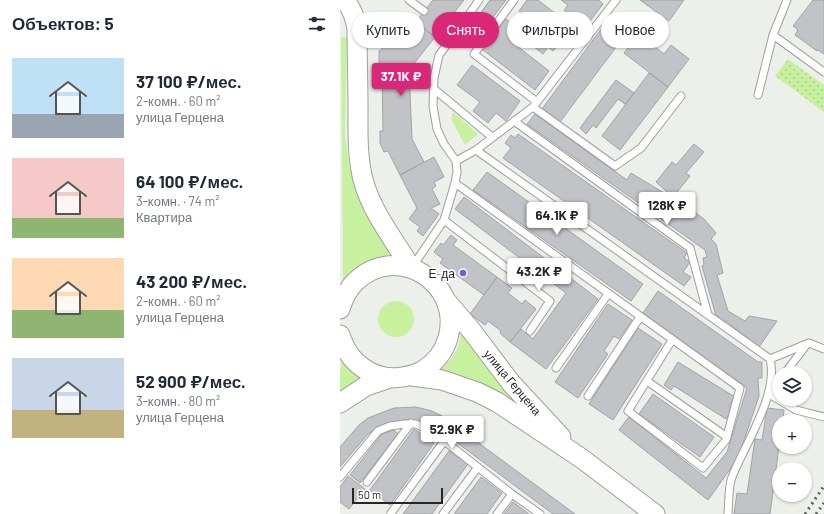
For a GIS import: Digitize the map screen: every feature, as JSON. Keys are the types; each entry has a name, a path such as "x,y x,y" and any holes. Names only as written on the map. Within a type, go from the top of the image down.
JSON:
{"main road":[{"path":"348,4 356,20 358,28 358,140 359,160 364,183 371,202 411,268"},
{"path":"340,309 345,295 354,283 366,273 380,267 396,266 411,268"},
{"name":"улица Герцена","path":"411,268 427,276 439,288 448,303 471,330 511,383 581,458"},
{"path":"340,403 366,386 390,378 412,376 428,368 440,355 447,343 451,316 448,303"},
{"path":"340,335 344,347 352,359 363,369 376,375 390,378"},
{"name":"улица Герцена","path":"412,376 442,380 477,392 497,402 581,458 654,514"}],"lane":[{"path":"409,0 424,11"},
{"path":"471,12 479,0"},
{"path":"514,0 474,54 535,105 615,166 641,148 681,96"},
{"path":"456,161 476,150 535,105 616,0"},
{"path":"758,95 773,35 787,0"},
{"path":"773,35 824,72"},
{"path":"411,268 444,220 457,172 456,161 444,144 437,129 433,106 434,78 439,55 444,48"},
{"path":"434,89 492,137"},
{"path":"514,121 690,248 708,315"},
{"path":"476,150 770,360 772,367 770,394"},
{"path":"455,183 740,388 726,440 703,468 628,411 672,340"},
{"path":"444,220 550,302 530,331"},
{"path":"556,368 608,294"},
{"path":"588,396 640,317"},
{"path":"770,360 809,342 824,349"},
{"path":"790,366 809,342"},
{"path":"647,381 727,437"},
{"path":"728,514 732,479 772,391"},
{"path":"770,394 796,410 824,416"},
{"path":"367,482 411,423"},
{"path":"340,477 378,431 390,426 411,423 424,426 444,440 512,494 540,514"},
{"path":"391,513 444,440"},
{"path":"443,514 478,467"},
{"path":"497,514 512,494"}],"green space":[{"path":"341,37 347,37 345,136 349,165 360,199 374,227 391,254 377,258 358,267 343,283"},
{"path":"788,59 824,85 824,112 775,76"},
{"path":"453,112 478,134 465,145 451,119"},
{"path":"396,301 406,304 411,309 414,319 411,329 406,334 396,337 386,334 381,329 378,319 381,309 386,304"},
{"path":"461,332 544,427 437,374 454,355 459,345"},
{"path":"342,358 368,379 340,393 340,372"}],"building":[{"path":"433,0 464,0 455,12 432,12 432,35 424,28 424,12"},
{"path":"490,0 506,0 497,12 481,12"},
{"path":"527,0 538,0 553,12 520,12 519,11"},
{"path":"561,0 599,0 603,4 593,17 593,12 567,12 564,10 568,5"},
{"path":"640,0 684,0 669,21 669,12 657,12"},
{"path":"813,0 824,0 824,54 818,50 817,51 795,35 798,30 793,26"},
{"path":"506,19 507,20 507,48 520,48 549,71 535,90 483,50 484,48 499,48 499,28"},
{"path":"424,28 432,35 432,41 409,70 412,139 424,162 400,175 388,151 384,152 380,143 380,131 383,131 382,67 379,68 379,51 383,48 424,48"},
{"path":"601,29 601,48 616,48 560,122 542,109 587,48 593,48 593,40"},
{"path":"671,45 689,59 668,87 624,53 628,48 656,48 664,54"},
{"path":"536,48 547,48 543,54"},
{"path":"472,65 520,101 506,121 496,113 488,123 473,111 480,102 457,85"},
{"path":"649,73 668,87 620,150 602,136"},
{"path":"616,80 634,93 625,104 618,99 596,128 593,125 586,134 580,128"},
{"path":"535,114 627,180 631,173 664,193 677,203 680,202 704,219 716,233 711,239 716,244 723,273 717,275 728,311 745,321 749,316 777,321 759,347 726,321 720,323 718,316 716,316 702,266 704,265 703,258 707,257 705,250 527,124"},
{"path":"518,134 687,253 684,258 690,262 683,272 691,277 684,286 503,158 511,148 505,143 511,135 515,138"},
{"path":"694,144 704,152 686,173 690,176 673,197 656,182 672,162 676,165"},
{"path":"434,157 444,177 434,182 436,186 432,189 440,204 431,208 439,214 423,236 417,231 420,227 409,219 417,208 400,175"},
{"path":"487,172 643,284 631,301 473,190"},
{"path":"464,197 598,299 546,369 510,342 521,329 533,339 566,293 455,209"},
{"path":"451,235 457,240 453,245 497,277 484,295 440,263 443,259 434,252 441,243 443,245"},
{"path":"497,277 512,288 508,293 522,304 525,300 536,309 510,342 500,333 501,331 488,321 485,325 470,314"},
{"path":"658,291 758,362 762,362 762,378 758,378 759,396 738,458 708,500 619,430 629,417 706,478 727,452 747,388 643,313"},
{"path":"608,304 632,320 619,339 614,336 604,351 608,354 578,398 555,382"},
{"path":"638,328 662,344 613,420 589,404"},
{"path":"678,362 735,397 729,406 733,408 726,419 674,386 671,390 664,385"},
{"path":"653,394 714,437 700,457 639,414"},
{"path":"416,407 432,411 442,416 575,514 553,514 444,433 426,423 407,420 396,421 377,428 368,434 340,467 340,447 359,425 368,418 394,408"},
{"path":"767,408 784,410 784,414 772,414 772,454 778,454 777,462 772,462 772,499 770,514 734,514 737,493 747,494 755,439 762,440"},
{"path":"414,429 434,443 390,505 370,490"},
{"path":"394,430 398,434 360,483 350,475 382,434"},
{"path":"449,451 468,464 432,514 403,514"},
{"path":"348,476 365,489 349,509 340,502 340,487"},
{"path":"481,477 502,493 487,514 454,514"},
{"path":"513,502 529,514 504,514"}],"railway":[{"path":"805,514 824,486"},
{"path":"816,514 824,503"}],"place":[{"name":"Е-да","path":"463,273"}]}
